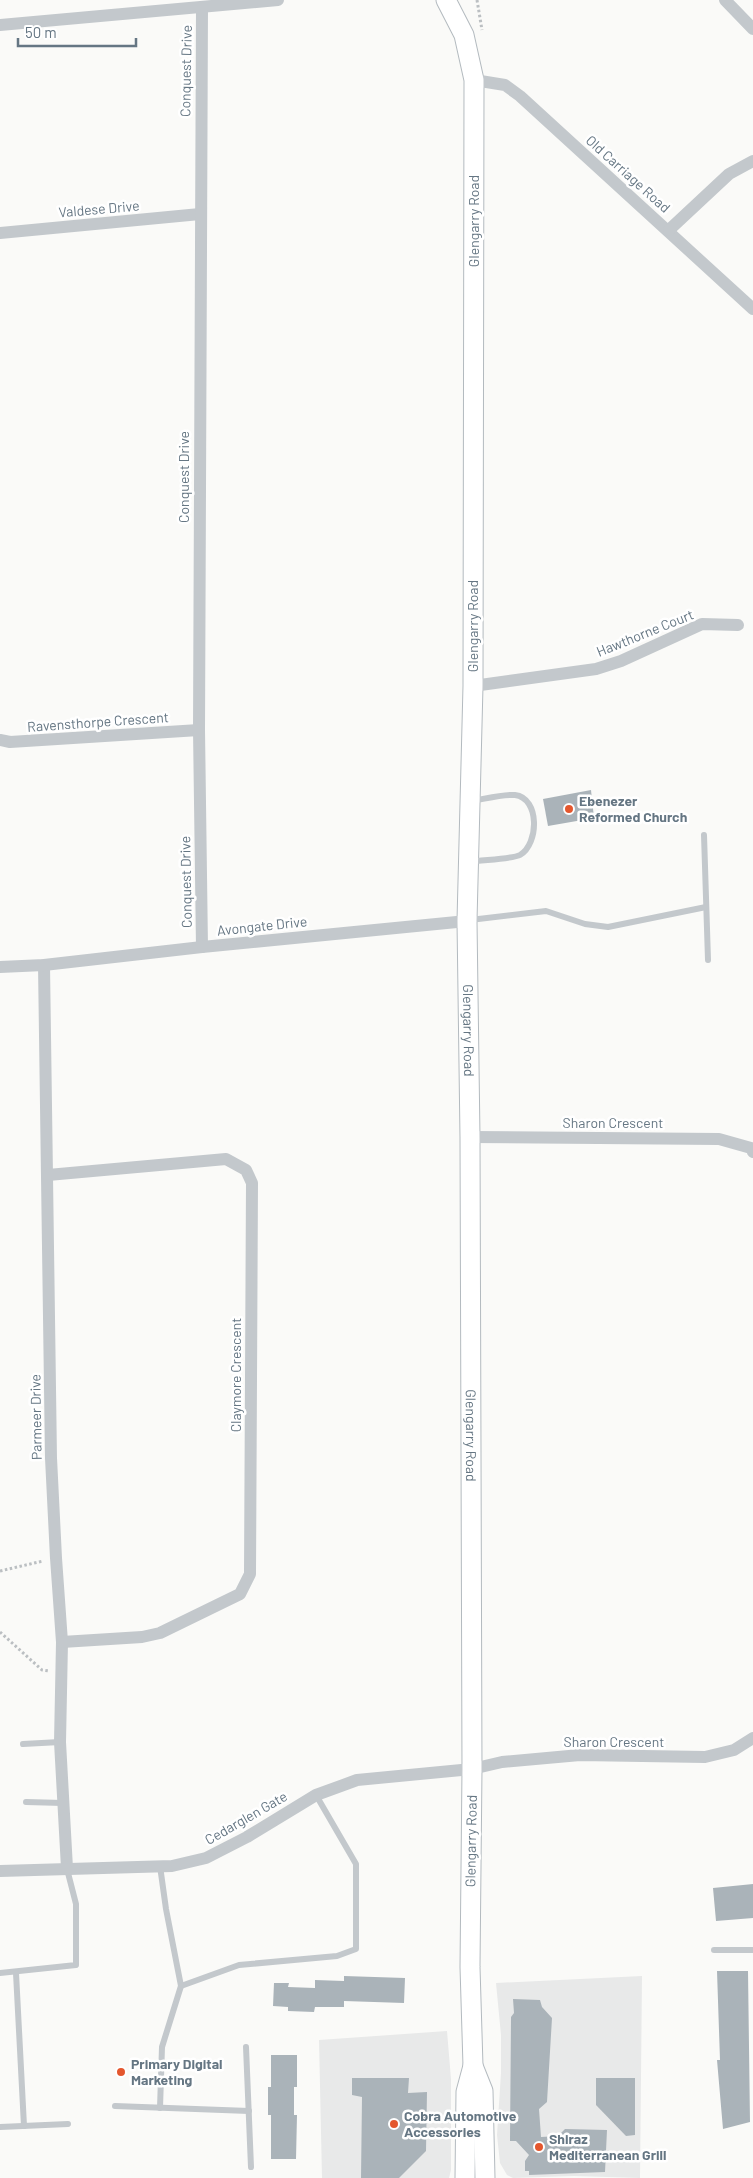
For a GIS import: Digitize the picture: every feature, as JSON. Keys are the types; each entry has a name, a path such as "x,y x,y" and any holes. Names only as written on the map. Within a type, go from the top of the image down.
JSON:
{"street":[{"path":"0,25 278,0"},
{"name":"Glengarry Road","path":"446,0 464,35 474,80 473,686 467,921 470,1137 472,1769 470,1967 473,2066 466,2092 466,2178"},
{"path":"726,0 753,29"},
{"name":"Conquest Drive","path":"202,6 199,730 202,947"},
{"name":"Old Carriage Road","path":"474,80 505,85 520,96 753,309"},
{"path":"668,230 729,174 753,161"},
{"name":"Valdese Drive","path":"0,233 200,214"},
{"name":"Hawthorne Court","path":"473,686 596,669 621,661 702,624 738,625"},
{"name":"Ravensthorpe Crescent","path":"0,740 10,742 199,730"},
{"name":"Avongate Drive","path":"0,967 44,965 202,947 467,921"},
{"name":"Parmeer Drive","path":"44,965 51,1458 62,1642 60,1742 67,1868"},
{"name":"Sharon Crescent","path":"470,1137 719,1139 750,1148 753,1152"},
{"name":"Claymore Crescent","path":"48,1175 226,1159 246,1170 252,1183 250,1574 240,1594 160,1632 142,1637 62,1642"},
{"name":"Sharon Crescent","path":"472,1769 502,1762 580,1755 705,1758 734,1750 753,1738"},
{"name":"Cedarglen Gate","path":"0,1871 172,1866 206,1858 247,1837 316,1795 357,1780 472,1769"},
{"name":"Glengarry Road","path":"473,2066 483,2091 485,2178"}],"lane":[{"path":"468,862 520,855 530,844 536,822 528,802 516,795 470,801"},
{"path":"704,836 708,960"},
{"path":"467,921 546,911 585,924 608,926 706,907"},
{"path":"23,1744 60,1742"},
{"path":"181,1986 239,1965 337,1956 356,1949 356,1864 316,1795"},
{"path":"26,1802 63,1803"},
{"path":"160,1866 166,1909 181,1986 162,2047 160,2108"},
{"path":"0,1974 76,1965 76,1904 67,1868"},
{"path":"714,1950 753,1950"},
{"path":"16,1973 24,2126"},
{"path":"246,2047 251,2167"},
{"path":"115,2106 249,2111"},
{"path":"0,2127 68,2124"}],"path":[{"path":"477,0 483,37"},
{"path":"0,1571 56,1558"},
{"path":"0,1632 42,1670 62,1673"}],"shaded area":[{"path":"642,1976 640,2178 574,2176 513,2178 507,2175 500,2163 497,2135 501,2073 501,2035 496,1983"},
{"path":"447,2031 451,2079 451,2170 449,2178 322,2178 319,2040"}],"building":[{"name":"Ebenezer Reformed Church","path":"591,790 594,818 548,826 543,799"},
{"path":"753,1884 753,1918 716,1921 713,1888"},
{"path":"717,1971 748,1971 750,2122 723,2129 717,2060 720,2060"},
{"path":"344,1976 405,1978 404,2003 344,2001 344,2007 315,2007 314,2012 288,2011 288,2007 273,2006 274,1983 289,1983 288,1987 315,1988 315,1980 344,1981"},
{"path":"513,1999 540,2000 542,2007 552,2018 547,2102 539,2109 541,2137 558,2136 565,2129 607,2130 605,2172 529,2175 529,2171 525,2171 525,2161 529,2155 516,2141 510,2141 511,2017 514,2013"},
{"path":"271,2055 297,2055 297,2087 294,2087 294,2115 297,2115 296,2159 271,2159 271,2115 268,2115 268,2087 271,2087"},
{"name":"Cobra Automotive Accessories","path":"352,2078 409,2078 408,2093 427,2092 426,2151 399,2178 361,2178 362,2097 352,2095"},
{"path":"596,2078 635,2078 635,2135 626,2136 596,2105"}],"place":[{"name":"Ebenezer Reformed Church","path":"569,809"},
{"name":"Primary Digital Marketing","path":"121,2072"},
{"name":"Cobra Automotive Accessories","path":"394,2124"},
{"name":"Shiraz Mediterranean Grill","path":"539,2147"}]}
